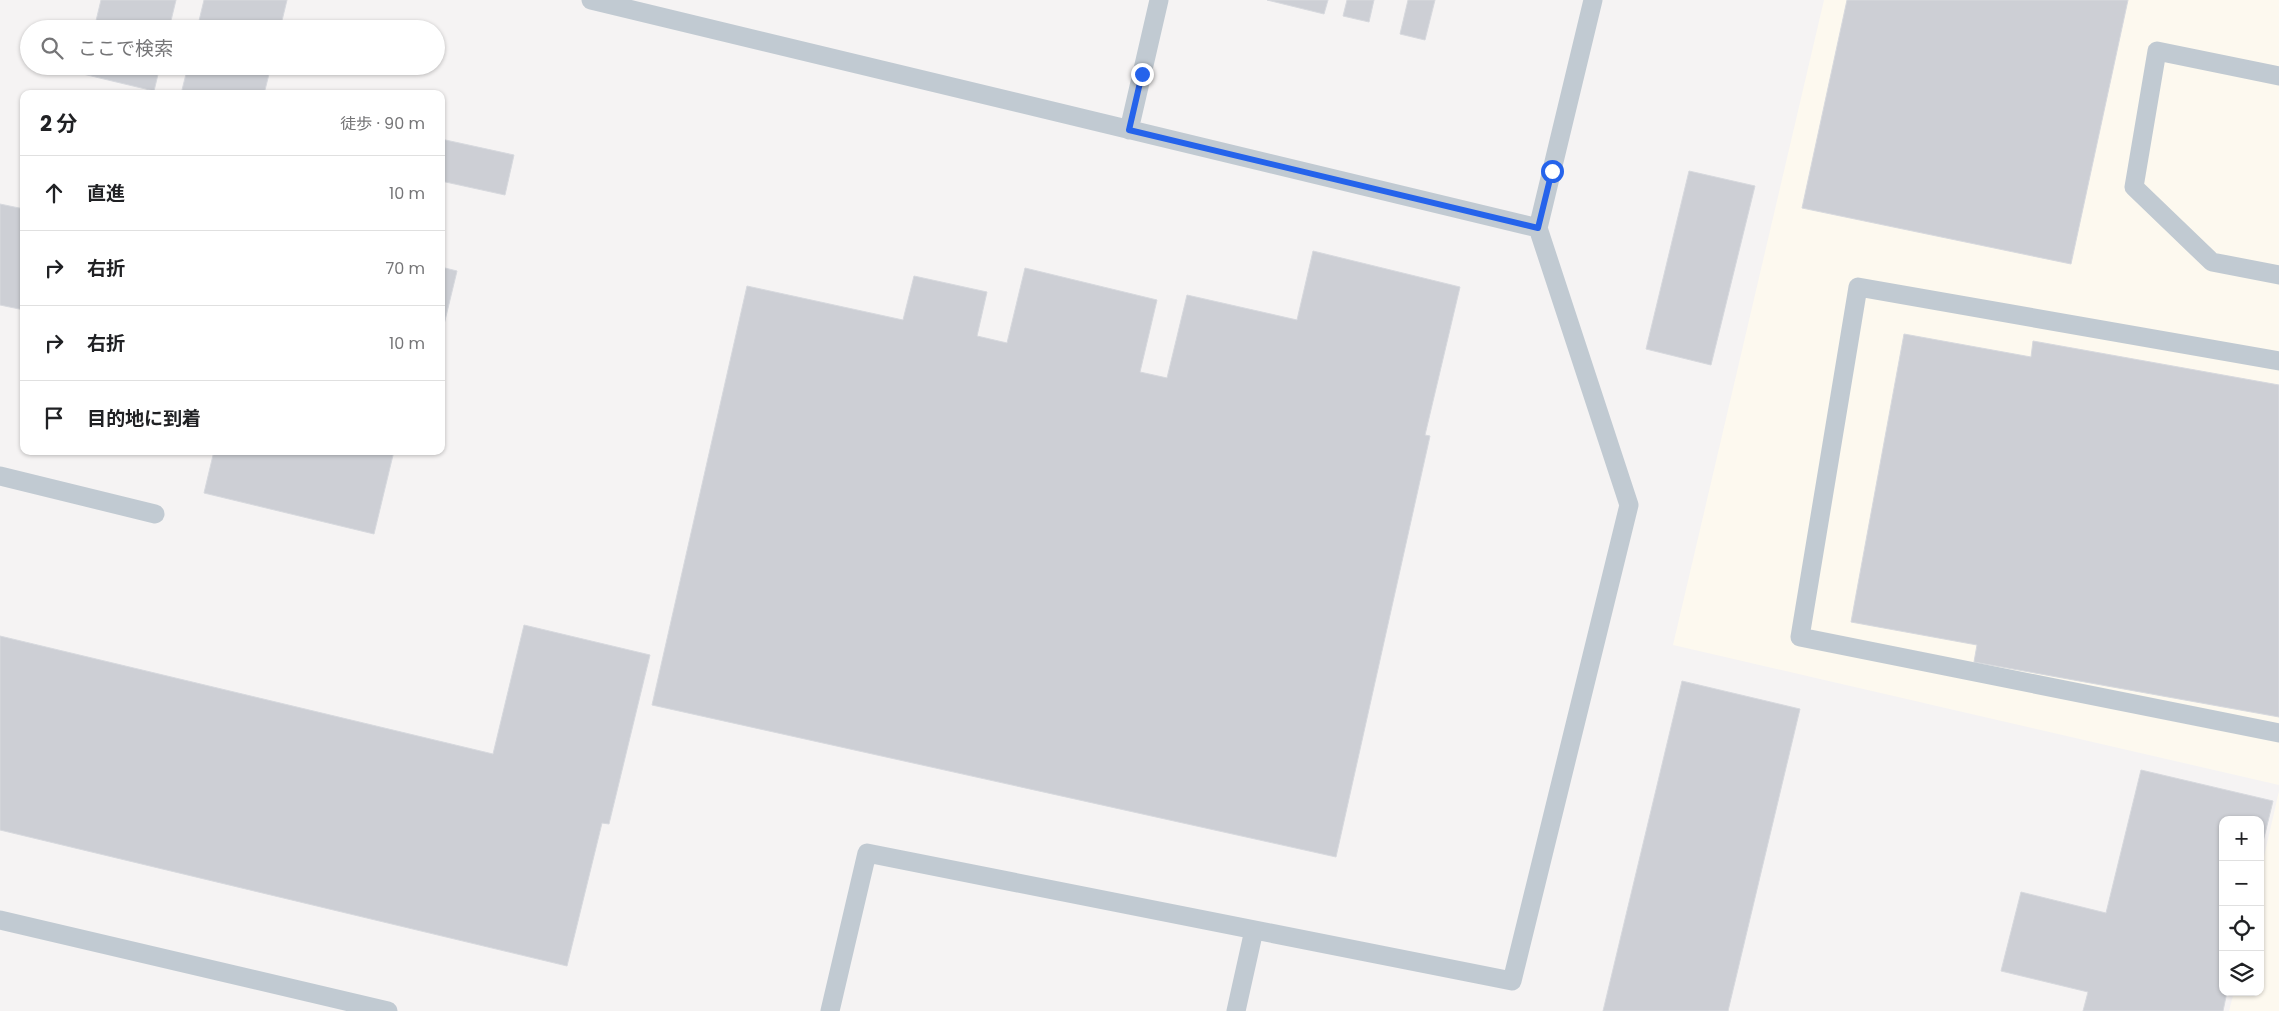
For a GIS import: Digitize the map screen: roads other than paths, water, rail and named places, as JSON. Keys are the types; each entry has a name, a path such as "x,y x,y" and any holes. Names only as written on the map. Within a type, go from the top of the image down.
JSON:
{"lane":[{"path":"591,0 1538,228"},
{"path":"1129,130 1159,0"},
{"path":"830,1011 867,853 1512,981 1629,504 1538,228 1593,0"},
{"path":"2279,76 2157,51 2134,187 2212,262 2279,275"},
{"path":"2279,361 1858,287 1800,637 2279,733"},
{"path":"0,476 155,514"},
{"path":"0,920 388,1011"},
{"path":"1236,1011 1254,930"}]}
